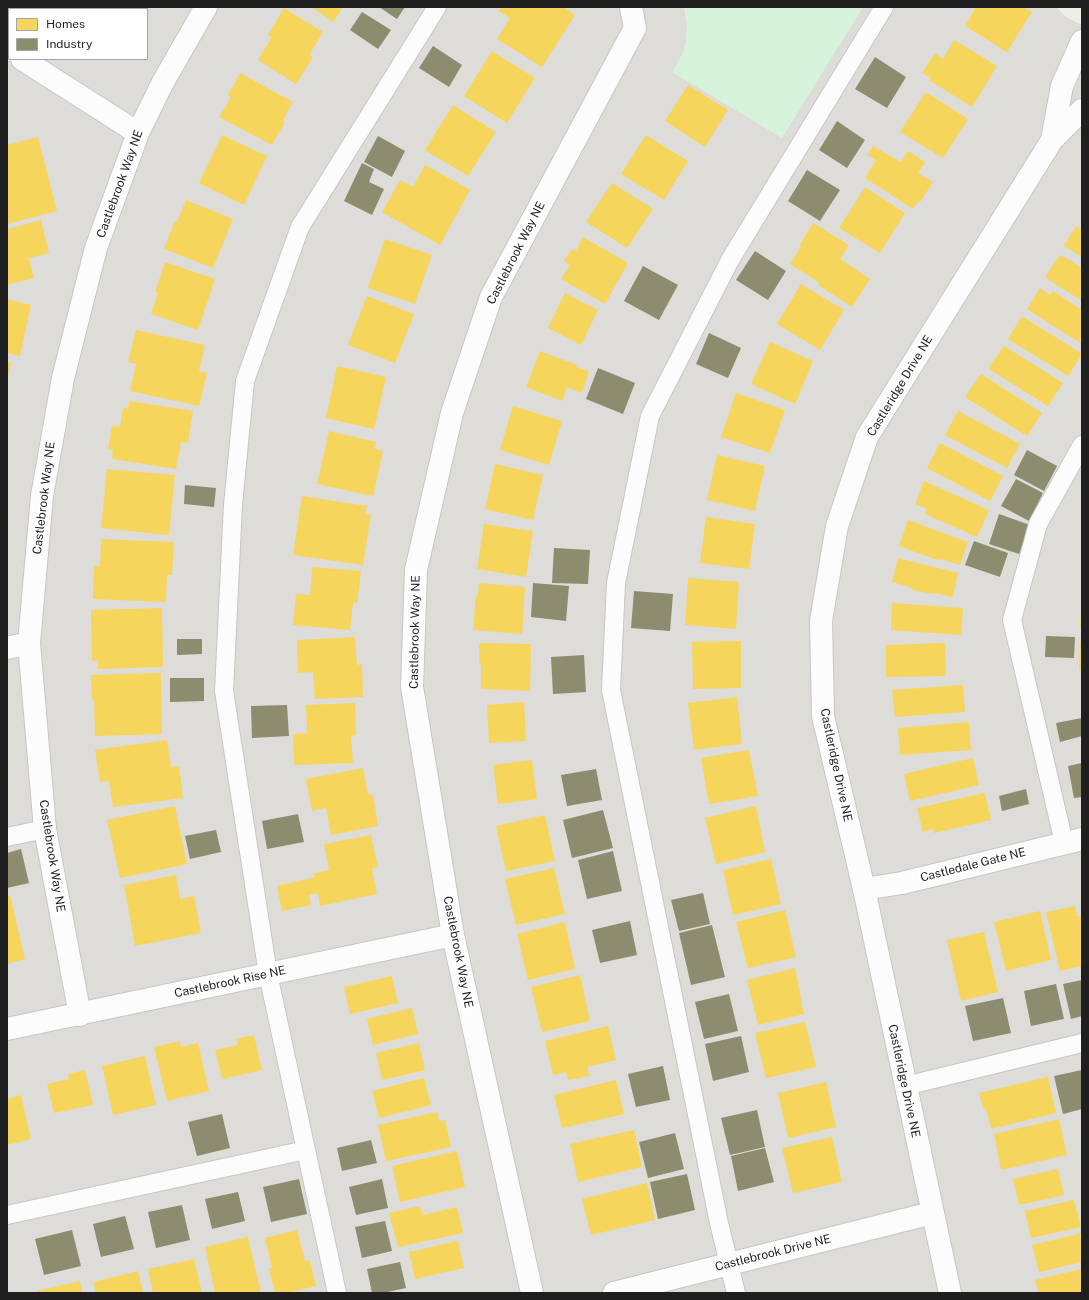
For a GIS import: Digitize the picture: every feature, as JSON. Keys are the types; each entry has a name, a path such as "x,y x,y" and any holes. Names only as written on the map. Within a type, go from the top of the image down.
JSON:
{"street":[{"name":"Castlebrook Way NE","path":"80,1015 45,829 29,643 42,496 63,378 96,248 138,133 163,82 206,7"},
{"name":"Castlebrook Way NE","path":"532,1293 453,934 412,687 416,570 452,413 491,297 635,28 631,7"},
{"name":"Castleridge Drive NE","path":"1052,140 1062,86 1082,41"},
{"path":"24,60 138,133"},
{"name":"Castleridge Drive NE","path":"950,1293 864,889 823,716 821,621 837,526 868,437 1052,140 1082,110"},
{"path":"7,648 29,643"},
{"name":"Castledale Gate NE","path":"864,889 902,883 1073,841"},
{"name":"Castlebrook Rise NE","path":"7,1029 80,1015 453,934"},
{"name":"Castlebrook Drive NE","path":"614,1293 932,1213"}],"lane":[{"path":"337,1293 268,974 224,691 233,505 246,381 300,227 437,7"},
{"path":"736,1293 719,1224 610,690 616,583 650,416 730,260 884,7"},
{"path":"1073,841 1012,620 1038,524 1082,445"},
{"path":"7,837 45,829"},
{"path":"905,1086 1082,1043"},
{"path":"7,1215 306,1150"}],"shaded area":[{"path":"7,7 1056,7 1066,17 1082,25 1082,1293 7,1293"}],"green space":[{"path":"684,7 863,7 782,138 672,72 686,43 687,24"}],"building: Homes":[{"path":"97,7 98,8 64,8"},
{"path":"111,7 140,7 140,8"},
{"path":"312,7 343,7 333,22"},
{"path":"501,7 563,7 575,15 542,67 497,39 510,18 499,11"},
{"path":"976,7 1023,7 1032,12 1007,52 965,26"},
{"path":"284,8 323,32 309,55 313,57 296,84 258,60 272,37 268,35"},
{"path":"954,40 997,66 972,107 929,80 931,78 922,73 935,53 943,59"},
{"path":"492,51 535,78 507,123 464,96"},
{"path":"240,73 293,102 283,120 285,122 272,145 219,117 231,97 228,95"},
{"path":"688,85 728,110 705,147 665,121"},
{"path":"926,92 968,119 943,158 900,132"},
{"path":"453,105 496,132 468,176 425,150"},
{"path":"222,135 267,156 244,205 199,183"},
{"path":"646,135 688,161 664,200 621,174"},
{"path":"38,137 57,211 7,224 7,145"},
{"path":"873,146 901,162 908,151 925,162 918,173 933,182 920,202 918,201 913,209 865,178 876,160 867,155"},
{"path":"425,165 470,190 440,245 382,212 400,180 413,187"},
{"path":"612,183 653,209 627,248 586,222"},
{"path":"865,187 905,213 880,253 839,228"},
{"path":"186,200 233,219 213,268 164,249 175,221 177,222"},
{"path":"41,220 49,253 29,258 34,278 7,285 7,229"},
{"path":"813,223 849,245 840,259 870,279 852,307 818,285 820,283 790,264 801,247 799,246"},
{"path":"1076,226 1082,230 1082,257 1064,246"},
{"path":"583,237 628,263 605,304 561,279 570,265 564,261 572,249 576,251"},
{"path":"385,239 432,255 415,304 368,288"},
{"path":"1061,255 1082,268 1082,301 1046,278 1056,260"},
{"path":"165,262 215,279 198,330 151,314 158,293 155,292"},
{"path":"801,284 844,310 820,350 777,324"},
{"path":"1040,288 1050,295 1053,291 1082,310 1082,344 1027,309"},
{"path":"565,293 598,310 581,345 548,328"},
{"path":"367,296 414,314 395,363 348,345"},
{"path":"7,299 31,305 20,356 7,353"},
{"path":"1022,316 1082,354 1068,376 1008,339"},
{"path":"136,330 205,345 199,371 207,373 199,406 130,391 136,364 128,362"},
{"path":"770,342 813,361 795,404 751,384"},
{"path":"1004,346 1063,383 1048,406 989,369"},
{"path":"540,351 577,365 576,367 589,371 582,393 567,387 562,401 526,387"},
{"path":"7,362 11,363 8,377 7,377"},
{"path":"337,366 386,377 374,429 326,418"},
{"path":"981,374 1042,413 1027,436 965,397"},
{"path":"736,393 785,410 770,453 721,437"},
{"path":"129,401 193,411 188,443 181,442 176,469 112,459 113,450 108,450 112,426 120,427 123,407 128,409"},
{"path":"513,406 562,421 549,465 500,450"},
{"path":"958,411 1020,444 1007,468 945,435"},
{"path":"329,431 376,442 375,449 383,451 373,496 317,484"},
{"path":"940,443 1003,476 990,501 927,468"},
{"path":"717,455 765,466 755,511 707,500"},
{"path":"495,464 543,475 533,520 485,509"},
{"path":"107,469 175,475 169,535 101,528"},
{"path":"924,481 989,510 977,537 925,514 927,509 915,504"},
{"path":"302,496 367,506 365,514 371,514 363,565 293,555"},
{"path":"706,517 755,524 749,569 700,563"},
{"path":"908,520 968,542 960,565 941,559 937,560 899,546"},
{"path":"484,524 533,531 526,577 477,569"},
{"path":"101,539 174,542 172,575 167,575 166,602 93,599 94,566 100,566"},
{"path":"898,558 958,573 953,597 913,590 910,587 892,582"},
{"path":"312,567 361,571 357,603 353,603 350,630 293,625 296,594 310,595"},
{"path":"688,578 739,582 736,629 685,625"},
{"path":"479,583 525,587 522,634 473,630 476,596 478,596"},
{"path":"892,603 963,608 961,635 891,630"},
{"path":"162,608 163,667 98,669 98,660 92,661 91,610"},
{"path":"1081,616 1082,626 1080,626"},
{"path":"355,637 357,665 362,664 363,697 315,699 313,672 298,673 297,640"},
{"path":"741,641 741,688 693,689 692,642"},
{"path":"1080,642 1082,642 1082,670 1079,670"},
{"path":"479,643 531,644 530,691 481,689"},
{"path":"945,643 946,676 886,677 886,645"},
{"path":"161,673 162,734 95,736 94,699 92,699 91,675"},
{"path":"963,685 965,712 895,717 892,690"},
{"path":"737,697 742,744 694,750 688,703"},
{"path":"524,702 526,741 489,743 487,705"},
{"path":"355,703 356,735 351,736 353,763 294,765 293,734 307,733 306,705"},
{"path":"969,722 971,750 900,755 898,728"},
{"path":"167,740 171,767 179,766 183,798 113,807 109,781 100,782 95,750"},
{"path":"749,750 758,796 709,804 701,758"},
{"path":"973,758 979,785 910,801 904,774"},
{"path":"532,760 537,799 498,804 493,765"},
{"path":"363,768 368,795 373,794 378,826 331,835 326,808 312,811 306,779"},
{"path":"985,793 991,820 934,833 933,829 923,832 917,808"},
{"path":"175,806 187,864 120,878 107,820"},
{"path":"756,806 765,852 716,864 705,818"},
{"path":"545,815 555,861 506,871 496,826"},
{"path":"371,835 378,867 372,868 377,894 320,906 318,893 309,895 311,905 282,911 277,886 315,877 314,873 329,870 324,844"},
{"path":"771,859 781,904 733,915 723,870"},
{"path":"554,868 565,914 516,925 505,879"},
{"path":"176,875 180,899 194,896 201,933 135,946 124,885"},
{"path":"10,895 25,959 7,964 7,896"},
{"path":"1075,906 1077,916 1082,915 1082,966 1060,971 1046,912"},
{"path":"785,910 796,957 748,968 736,922"},
{"path":"1040,911 1051,960 1006,971 994,922"},
{"path":"565,922 575,969 528,980 517,934"},
{"path":"984,932 998,992 961,1001 947,940"},
{"path":"795,968 804,1014 758,1025 747,980"},
{"path":"580,975 590,1021 542,1032 531,987"},
{"path":"392,976 398,1003 350,1014 344,987"},
{"path":"412,1008 418,1034 373,1045 367,1019"},
{"path":"805,1022 816,1067 766,1078 755,1033"},
{"path":"608,1026 616,1060 587,1067 589,1076 568,1080 566,1072 553,1075 545,1041"},
{"path":"254,1035 262,1070 222,1079 215,1050 238,1045 236,1039"},
{"path":"180,1041 181,1047 198,1043 209,1091 167,1101 154,1047"},
{"path":"419,1043 425,1070 382,1080 376,1053"},
{"path":"145,1056 156,1105 113,1115 102,1066"},
{"path":"85,1070 93,1105 54,1113 47,1084 69,1079 68,1074"},
{"path":"1048,1077 1056,1113 991,1129 986,1108 983,1109 979,1093"},
{"path":"424,1078 431,1105 379,1118 372,1091"},
{"path":"616,1080 624,1114 562,1128 554,1095"},
{"path":"826,1082 836,1127 788,1138 778,1093"},
{"path":"21,1095 31,1139 7,1145 7,1099"},
{"path":"437,1112 439,1121 445,1120 451,1147 386,1161 378,1125"},
{"path":"1059,1119 1067,1155 1001,1170 994,1134"},
{"path":"634,1130 642,1167 578,1182 570,1144"},
{"path":"832,1137 842,1182 793,1193 782,1148"},
{"path":"457,1151 465,1187 400,1202 392,1166"},
{"path":"1058,1169 1064,1195 1019,1205 1013,1179"},
{"path":"647,1183 655,1220 591,1235 582,1199"},
{"path":"1074,1200 1081,1227 1031,1238 1025,1211"},
{"path":"420,1206 423,1215 457,1207 463,1233 398,1247 389,1213"},
{"path":"297,1230 305,1261 310,1260 316,1286 287,1293 275,1293 269,1269 272,1268 265,1238"},
{"path":"1082,1233 1082,1262 1039,1272 1032,1245"},
{"path":"248,1237 261,1293 215,1293 205,1247"},
{"path":"458,1241 464,1268 415,1279 409,1252"},
{"path":"194,1259 202,1293 153,1293 148,1269"},
{"path":"1081,1269 1082,1293 1039,1293 1035,1280"},
{"path":"138,1271 143,1293 96,1293 93,1282"},
{"path":"80,1281 82,1293 38,1293 37,1291"}],"building: Industry":[{"path":"379,7 405,7 397,19"},
{"path":"362,12 391,30 378,49 350,30"},
{"path":"433,46 462,65 449,87 419,68"},
{"path":"875,57 906,77 887,108 855,89"},
{"path":"837,121 865,140 847,168 819,150"},
{"path":"378,136 405,151 392,177 364,162"},
{"path":"362,163 374,169 369,182 384,189 372,215 344,201"},
{"path":"807,170 840,190 820,221 788,201"},
{"path":"755,251 786,271 768,300 736,280"},
{"path":"643,266 678,285 659,320 624,301"},
{"path":"709,333 741,348 728,378 696,364"},
{"path":"598,368 635,383 623,414 586,399"},
{"path":"1027,450 1057,466 1044,491 1014,475"},
{"path":"1016,479 1043,493 1029,521 1001,506"},
{"path":"185,485 216,488 214,507 184,504"},
{"path":"999,514 1030,525 1019,554 989,544"},
{"path":"974,541 1008,553 1000,577 965,565"},
{"path":"554,548 590,550 588,584 552,583"},
{"path":"533,583 569,586 566,621 531,617"},
{"path":"634,591 673,594 670,631 631,628"},
{"path":"1046,636 1075,637 1074,658 1045,657"},
{"path":"177,639 202,639 202,654 177,655"},
{"path":"584,655 586,692 553,694 551,657"},
{"path":"170,678 204,678 204,701 170,702"},
{"path":"287,705 289,736 252,738 251,706"},
{"path":"1082,718 1082,736 1060,742 1056,723"},
{"path":"1082,763 1082,797 1074,798 1068,766"},
{"path":"596,769 602,800 567,806 561,775"},
{"path":"1026,789 1029,804 1002,811 999,796"},
{"path":"603,810 613,848 572,858 563,820"},
{"path":"298,814 304,842 267,849 262,821"},
{"path":"216,830 221,852 190,859 185,836"},
{"path":"21,849 29,883 7,888 7,853"},
{"path":"613,851 622,891 587,899 578,860"},
{"path":"703,893 710,924 679,931 671,900"},
{"path":"630,921 637,955 600,963 592,930"},
{"path":"712,925 725,977 691,985 679,933"},
{"path":"1082,980 1082,1016 1071,1019 1063,984"},
{"path":"1056,984 1064,1019 1031,1026 1024,991"},
{"path":"729,994 738,1031 704,1039 695,1002"},
{"path":"1003,998 1011,1033 973,1041 965,1006"},
{"path":"741,1036 749,1072 713,1081 705,1044"},
{"path":"663,1066 670,1100 636,1107 628,1074"},
{"path":"1082,1070 1082,1109 1063,1114 1054,1076"},
{"path":"757,1110 765,1147 730,1155 721,1118"},
{"path":"222,1114 230,1148 197,1156 188,1122"},
{"path":"675,1133 684,1169 648,1178 639,1142"},
{"path":"371,1140 377,1163 342,1171 337,1148"},
{"path":"765,1148 774,1182 738,1191 731,1156"},
{"path":"687,1174 695,1210 658,1219 650,1182"},
{"path":"299,1179 307,1214 271,1222 263,1187"},
{"path":"382,1179 388,1208 356,1215 349,1187"},
{"path":"238,1192 245,1221 212,1229 205,1199"},
{"path":"182,1205 190,1240 156,1248 148,1212"},
{"path":"125,1216 134,1249 101,1257 93,1224"},
{"path":"385,1221 392,1251 362,1258 355,1227"},
{"path":"72,1230 81,1266 44,1275 35,1239"},
{"path":"400,1262 406,1288 383,1293 372,1293 367,1269"}]}
